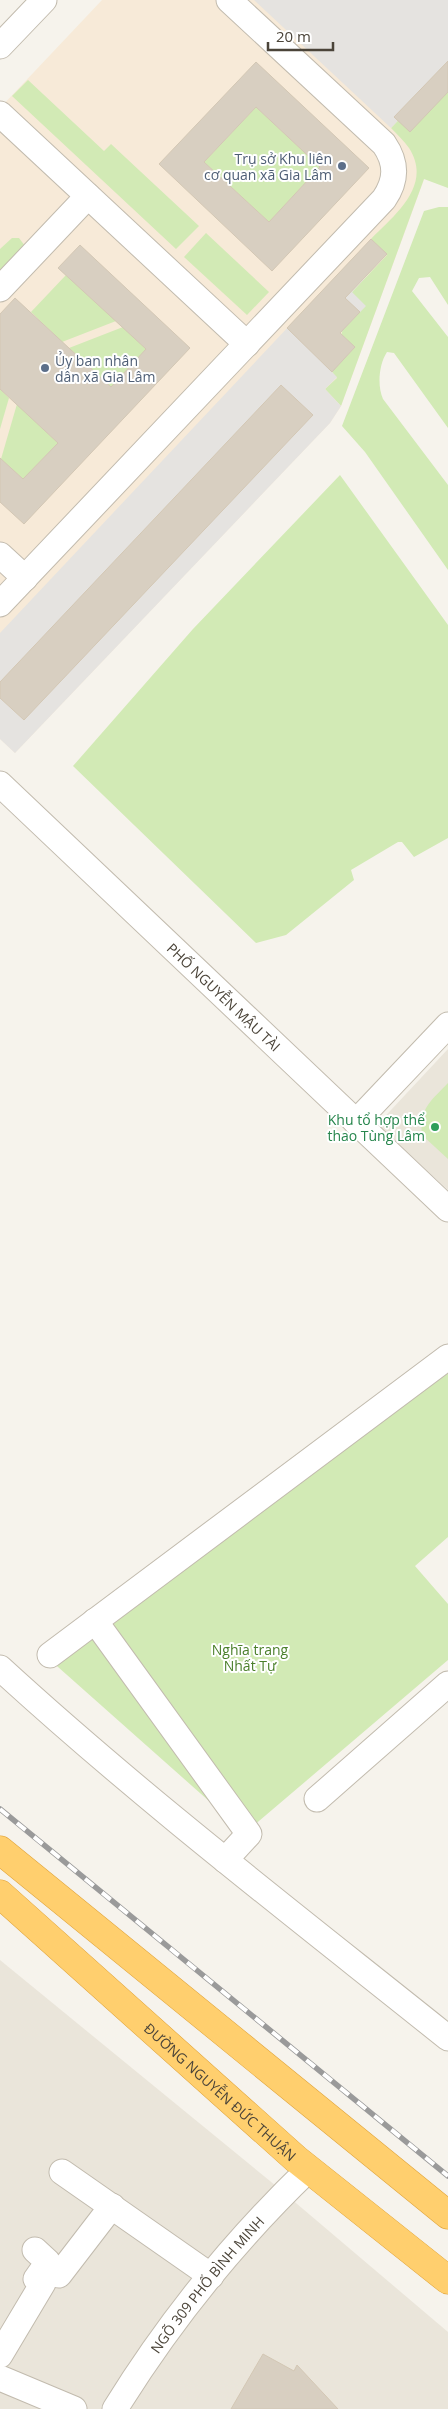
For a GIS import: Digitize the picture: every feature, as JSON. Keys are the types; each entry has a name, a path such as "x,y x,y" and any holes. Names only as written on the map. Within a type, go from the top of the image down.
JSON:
{"highway":[{"path":"0,1850 448,2215"},
{"name":"ĐƯỜNG NGUYỄN ĐỨC THUẬN","path":"0,1894 309,2169 448,2280"}],"street":[{"path":"0,46 44,0"},
{"path":"0,604 384,199 394,179 394,166 384,144 229,0"},
{"path":"0,114 246,344"},
{"path":"0,289 88,196"},
{"path":"0,555 24,578"},
{"name":"PHỐ NGUYỄN MẬU TÀI","path":"0,784 448,1209"},
{"path":"356,1122 448,1025"},
{"path":"50,1655 448,1357"},
{"path":"95,1620 249,1834 225,1860"},
{"path":"0,1668 133,1784 225,1860 448,2038"},
{"path":"317,1798 448,1684"},
{"name":"NGÕ 309 PHỐ BÌNH MINH","path":"115,2409 143,2364 211,2276 258,2221 309,2169"},
{"path":"62,2172 211,2276"},
{"path":"59,2276 112,2206"},
{"path":"0,2355 42,2283 36,2279 48,2262 35,2250"},
{"path":"0,2378 74,2409"}],"shaded area":[{"path":"102,0 448,0 448,114 341,406 330,423 15,753 0,739 0,108"},
{"path":"254,0 448,0 448,68 391,128"},
{"path":"371,239 387,254 352,292 366,306 340,333 355,347 332,372 337,377 325,389 341,406 330,423 15,753 0,739 0,633"},
{"path":"448,1049 448,1190 377,1125"},
{"path":"0,1960 270,2181 448,2332 448,2409 0,2409"}],"green space":[{"path":"448,68 448,188 424,179 341,406 325,389 337,378 332,372 352,292 387,255 371,239 408,198 414,187 417,174 415,162 409,148 391,128"},
{"path":"28,80 104,151 111,144 199,226 176,249 12,96"},
{"path":"256,107 320,167 269,222 204,162"},
{"path":"448,207 448,305 430,277 419,278 412,291 448,337 448,428 394,353 387,352 384,357 380,382 383,399 448,485 448,570 365,452 342,426 424,211"},
{"path":"206,233 269,292 247,315 184,257"},
{"path":"12,238 19,238 25,246 0,279 0,249"},
{"path":"66,275 116,321 62,342 31,312"},
{"path":"123,327 146,349 111,387 69,348"},
{"path":"0,389 9,398 0,429"},
{"path":"17,404 58,443 23,479 1,459"},
{"path":"340,475 448,625 448,838 414,857 402,842 398,842 351,870 354,880 286,935 256,943 73,766 193,629"},
{"name":"Khu tổ hợp thể thao Tùng Lâm","path":"448,1083 448,1159 422,1135 422,1118 424,1111 432,1100"},
{"name":"Nghĩa trang Nhất Tự","path":"448,1344 448,1537 415,1566 448,1604 448,1660 245,1833 40,1651"}],"building":[{"path":"448,61 448,92 410,132 394,117"},
{"name":"Trụ sở Khu liên cơ quan xã Gia Lâm","path":"256,62 369,168 272,271 159,164","holes":["256,107 320,167 269,222 204,162"]},
{"path":"371,239 387,254 345,298 360,312 340,333 355,347 332,372 287,328"},
{"name":"Ủy ban nhân dân xã Gia Lâm","path":"80,245 190,348 24,524 0,502 0,458 23,479 58,443 0,389 0,314 15,298 111,387 146,349 58,268"},
{"path":"281,385 313,415 24,720 0,698 0,682"},
{"path":"263,2354 294,2371 297,2365 338,2409 231,2409"}],"railway":[{"path":"0,1809 448,2176"}],"place":[{"name":"Trụ sở Khu liên cơ quan xã Gia Lâm","path":"342,166"},
{"name":"Ủy ban nhân dân xã Gia Lâm","path":"45,368"},
{"name":"Khu tổ hợp thể thao Tùng Lâm","path":"435,1127"}]}
